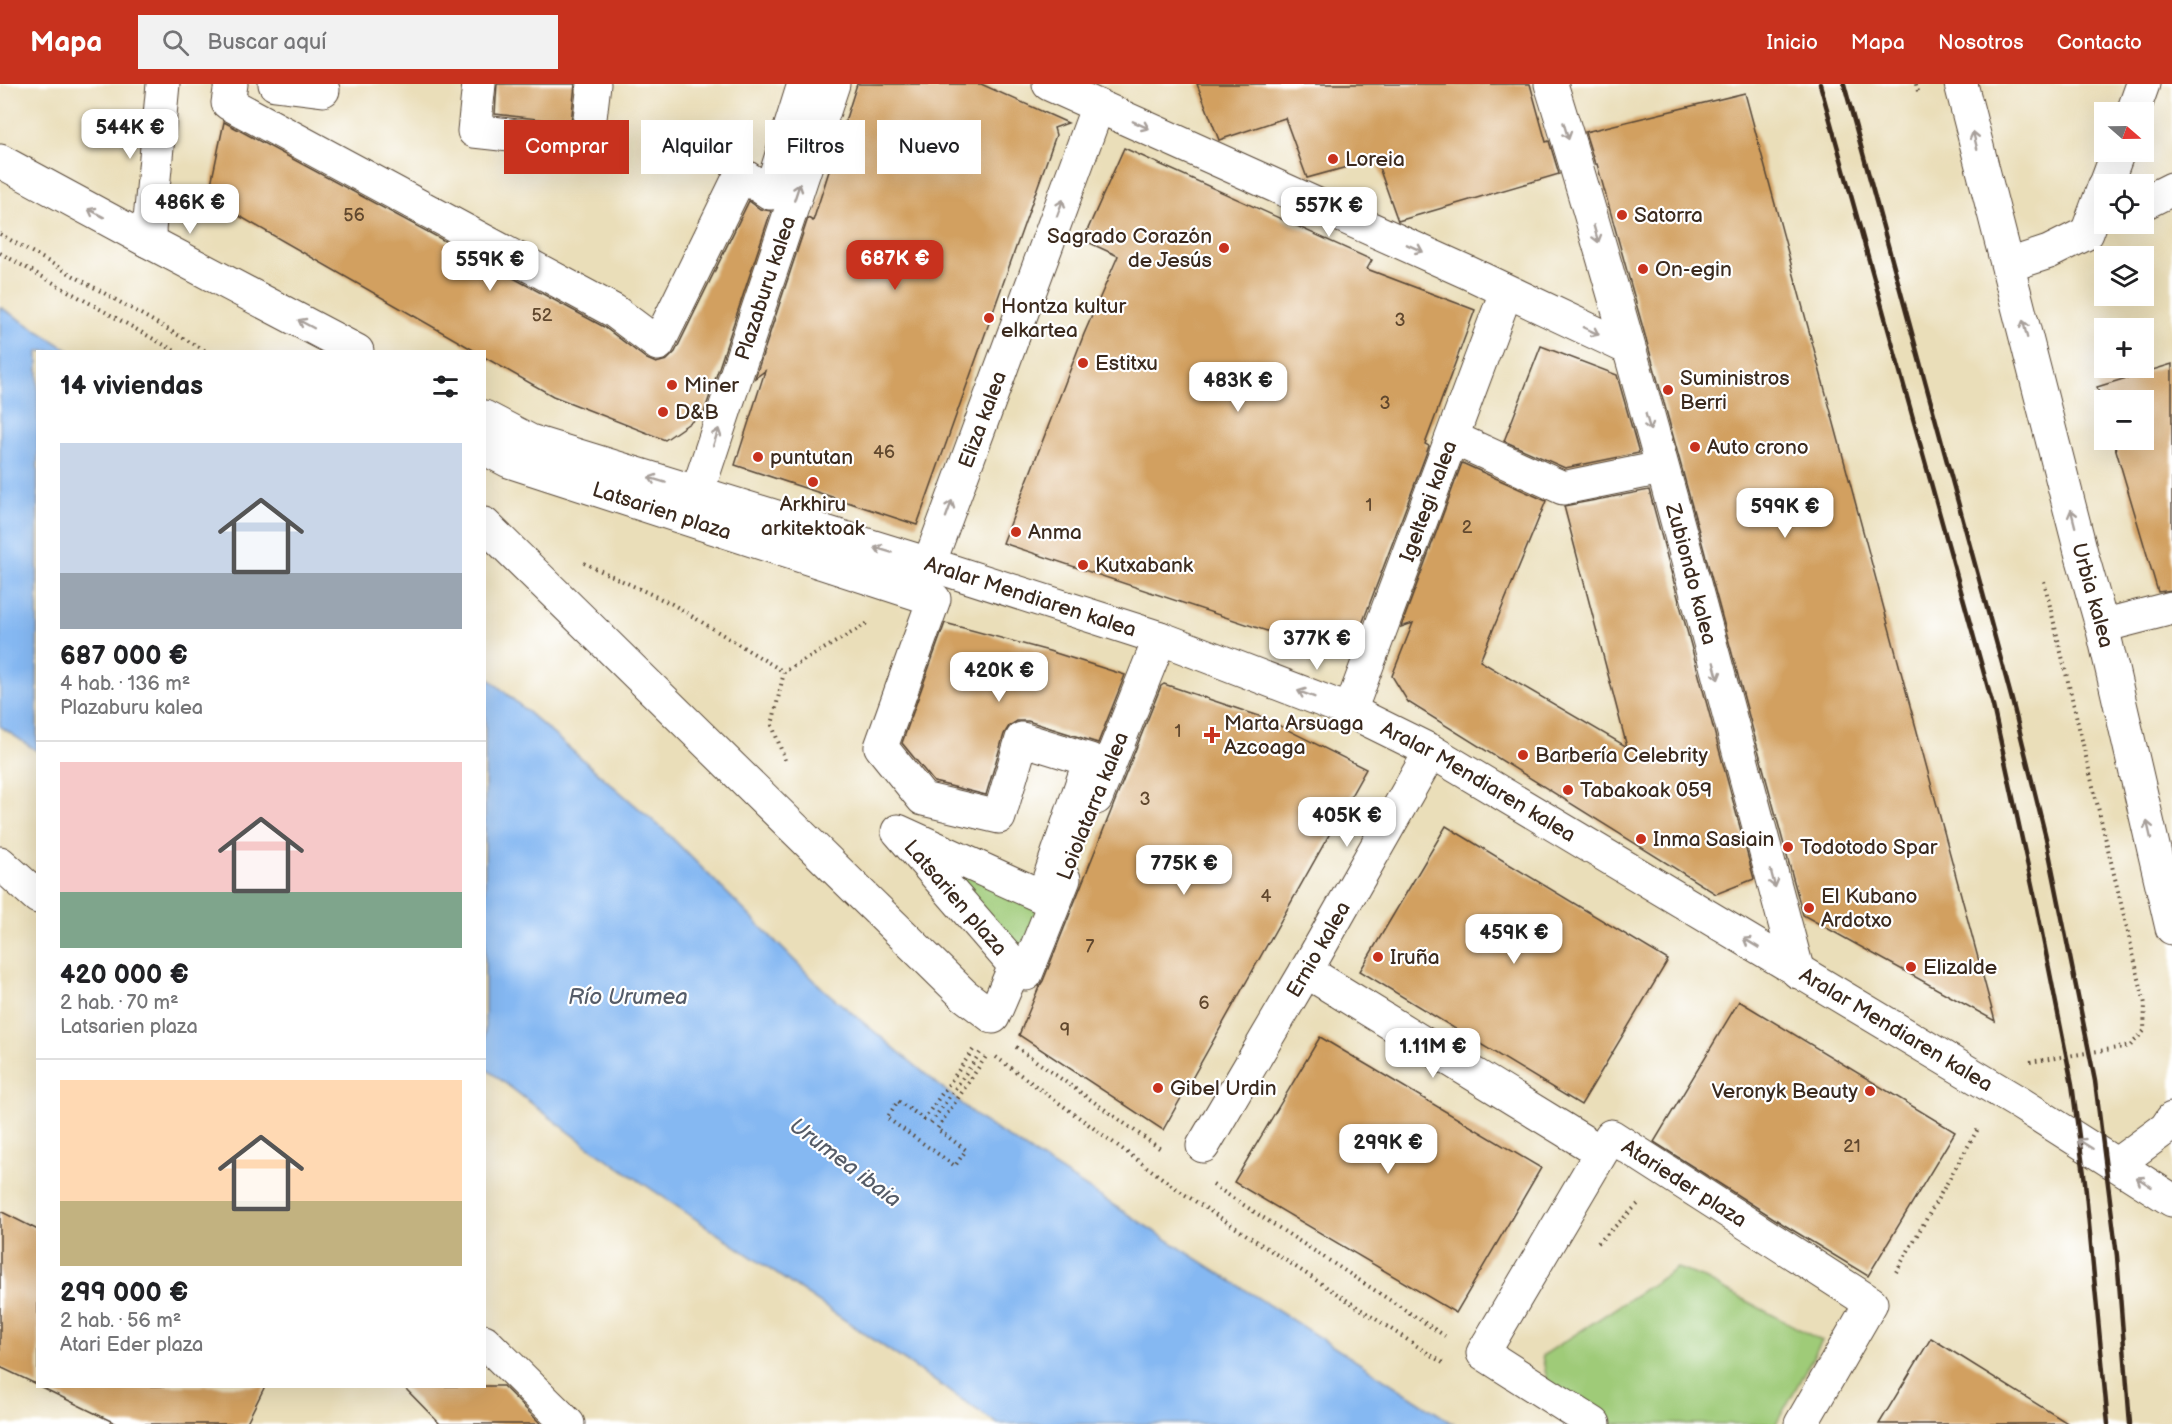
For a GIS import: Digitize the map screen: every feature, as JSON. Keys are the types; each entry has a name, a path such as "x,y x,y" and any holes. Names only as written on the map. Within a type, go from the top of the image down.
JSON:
{"street":[{"path":"148,241 163,84"},
{"path":"231,84 228,104 614,311 658,344 741,174 770,193 804,84"},
{"path":"275,84 323,90"},
{"path":"479,84 474,131 587,144 594,84"},
{"name":"Plazaburu kalea","path":"697,493 832,84"},
{"path":"1049,84 1469,273 1628,348"},
{"name":"Zubiondo kalea","path":"1551,84 1628,348 1798,972"},
{"name":"Urbia kalea","path":"1961,84 2102,626 2167,886 2172,928"},
{"path":"2137,102 2143,84"},
{"name":"Eliza kalea","path":"924,579 1098,106"},
{"path":"0,161 355,350"},
{"path":"2154,199 2172,189"},
{"path":"2009,265 2049,252 2094,229"},
{"name":"Igeltegi kalea","path":"1350,711 1506,292"},
{"name":"Aralar Mendiaren kalea","path":"486,418 530,441 697,493 924,579 1160,638 1350,711 1431,751 1998,1092 2172,1200"},
{"path":"1453,438 1563,488 1661,468"},
{"name":"Latsarien plaza","path":"486,449 509,460 924,579 934,599 881,747 923,799 999,817 1022,738 1090,760 1043,897 898,831 1015,966 993,1017 955,987 486,526"},
{"path":"2102,626 2172,608"},
{"name":"Loiolatarra kalea","path":"1026,974 1160,638"},
{"name":"Ernio kalea","path":"1203,1146 1431,751"},
{"path":"0,862 36,895"},
{"path":"1306,971 1586,1143"},
{"path":"2116,1164 2166,1128 2172,1119"},
{"name":"Atarieder plaza","path":"1594,1424 1483,1353 1611,1136 1871,1303"},
{"path":"1801,1424 1871,1303"},
{"path":"486,1343 568,1424"}],"path":[{"path":"1916,84 1919,95"},
{"path":"0,234 204,350"},
{"path":"0,253 173,350"},
{"path":"577,560 672,604 784,672"},
{"path":"1871,1303 1889,1286 2010,1073 2029,1062 2130,1046 2144,1031 2145,1004 2043,578"},
{"path":"789,769 772,725 784,672 924,579"},
{"path":"978,1043 924,1119 898,1101 887,1118 956,1166 966,1150 937,1129 990,1052"},
{"path":"931,1123 984,1047"},
{"path":"1594,1246 1646,1197"}],"green space":[{"path":"898,831 1043,897 1015,966"},
{"path":"1677,1268 1701,1277 1822,1341 1776,1424 1594,1424 1551,1397 1542,1356"}],"water":[{"path":"0,307 68,350 36,350 36,750 0,726"},
{"name":"Río Urumea","path":"486,676 665,831 823,989 981,1120 1454,1424 998,1424 585,1144 486,1069"}],"building":[{"path":"497,84 575,84 571,120 546,120 495,114"},
{"path":"857,84 981,84 1068,123 1054,128 1056,135 917,525 735,465 765,371 755,378 808,218 813,221 828,174 865,174 865,120 845,120"},
{"path":"1197,84 1530,84 1546,142 1549,141 1559,174 1398,221 1376,159 1307,178 1285,118 1219,140"},
{"path":"1745,93 1995,1021 1803,915 1666,410 1597,164 1595,164 1585,132"},
{"path":"224,122 604,327 647,359 656,363 667,360 675,352 749,201 760,209 771,211 704,413 665,440 553,396 486,358 486,350 473,350 208,198"},
{"path":"1124,148 1372,260 1367,269 1475,310 1425,444 1429,446 1356,640 1324,650 1003,543 1084,334 1118,256 1083,240"},
{"path":"1541,346 1617,375 1639,453 1565,468 1504,441"},
{"path":"2172,364 2172,590 2158,592 2116,450 2154,450 2154,390 2098,390 2097,387 2126,378 2154,378 2154,370"},
{"path":"1462,463 1546,501 1480,661 1627,747 1564,506 1649,490 1754,879 1716,894 1408,702 1392,676 1413,623 1401,627"},
{"path":"945,623 1049,651 1125,675 1098,743 1028,721 1017,721 1009,726 1004,734 986,795 934,782 902,743"},
{"path":"1164,684 1262,717 1366,769 1163,1130 1019,1035 1043,981 1161,686"},
{"path":"1446,826 1668,960 1581,1105 1360,971"},
{"path":"1739,1001 1955,1132 1868,1276 1654,1142"},
{"path":"1320,1037 1541,1168 1456,1313 1234,1182"},
{"path":"0,1211 36,1229 36,1384 0,1367"},
{"path":"1931,1338 2069,1424 1879,1424"},
{"path":"503,1386 541,1424 440,1424 405,1388"},
{"path":"43,1388 264,1388 246,1424 117,1424"}],"railway":[{"path":"1820,84 1993,706 2037,908 2072,1084 2085,1182 2108,1424"},
{"path":"1844,84 2012,700 2046,838 2095,1081 2117,1256 2130,1424"}],"place":[{"name":"Loreia","path":"1333,159"},
{"name":"Satorra","path":"1622,215"},
{"name":"Sagrado Corazón de Jesús","path":"1224,248"},
{"name":"On-egin","path":"1643,269"},
{"name":"Hontza kultur elkartea","path":"989,318"},
{"name":"Estitxu","path":"1083,363"},
{"name":"Miner","path":"672,385"},
{"name":"Suministros Berri","path":"1668,390"},
{"name":"D&B","path":"663,412"},
{"name":"Auto crono","path":"1695,447"},
{"name":"puntutan","path":"758,457"},
{"name":"Arkhiru arkitektoak","path":"813,482"},
{"name":"Anma","path":"1016,532"},
{"name":"Kutxabank","path":"1083,565"},
{"name":"Marta Arsuaga Azcoaga","path":"1212,735"},
{"name":"Barbería Celebrity","path":"1523,755"},
{"name":"Tabakoak 059","path":"1568,790"},
{"name":"Inma Sasiain","path":"1641,839"},
{"name":"Todotodo Spar","path":"1788,847"},
{"name":"El Kubano Ardotxo","path":"1809,908"},
{"name":"Iruña","path":"1378,957"},
{"name":"Elizalde","path":"1911,967"},
{"name":"Gibel Urdin","path":"1158,1088"},
{"name":"Veronyk Beauty","path":"1870,1091"}],"water label":[{"name":"Urumea ibaia","path":"845,1163"}]}
